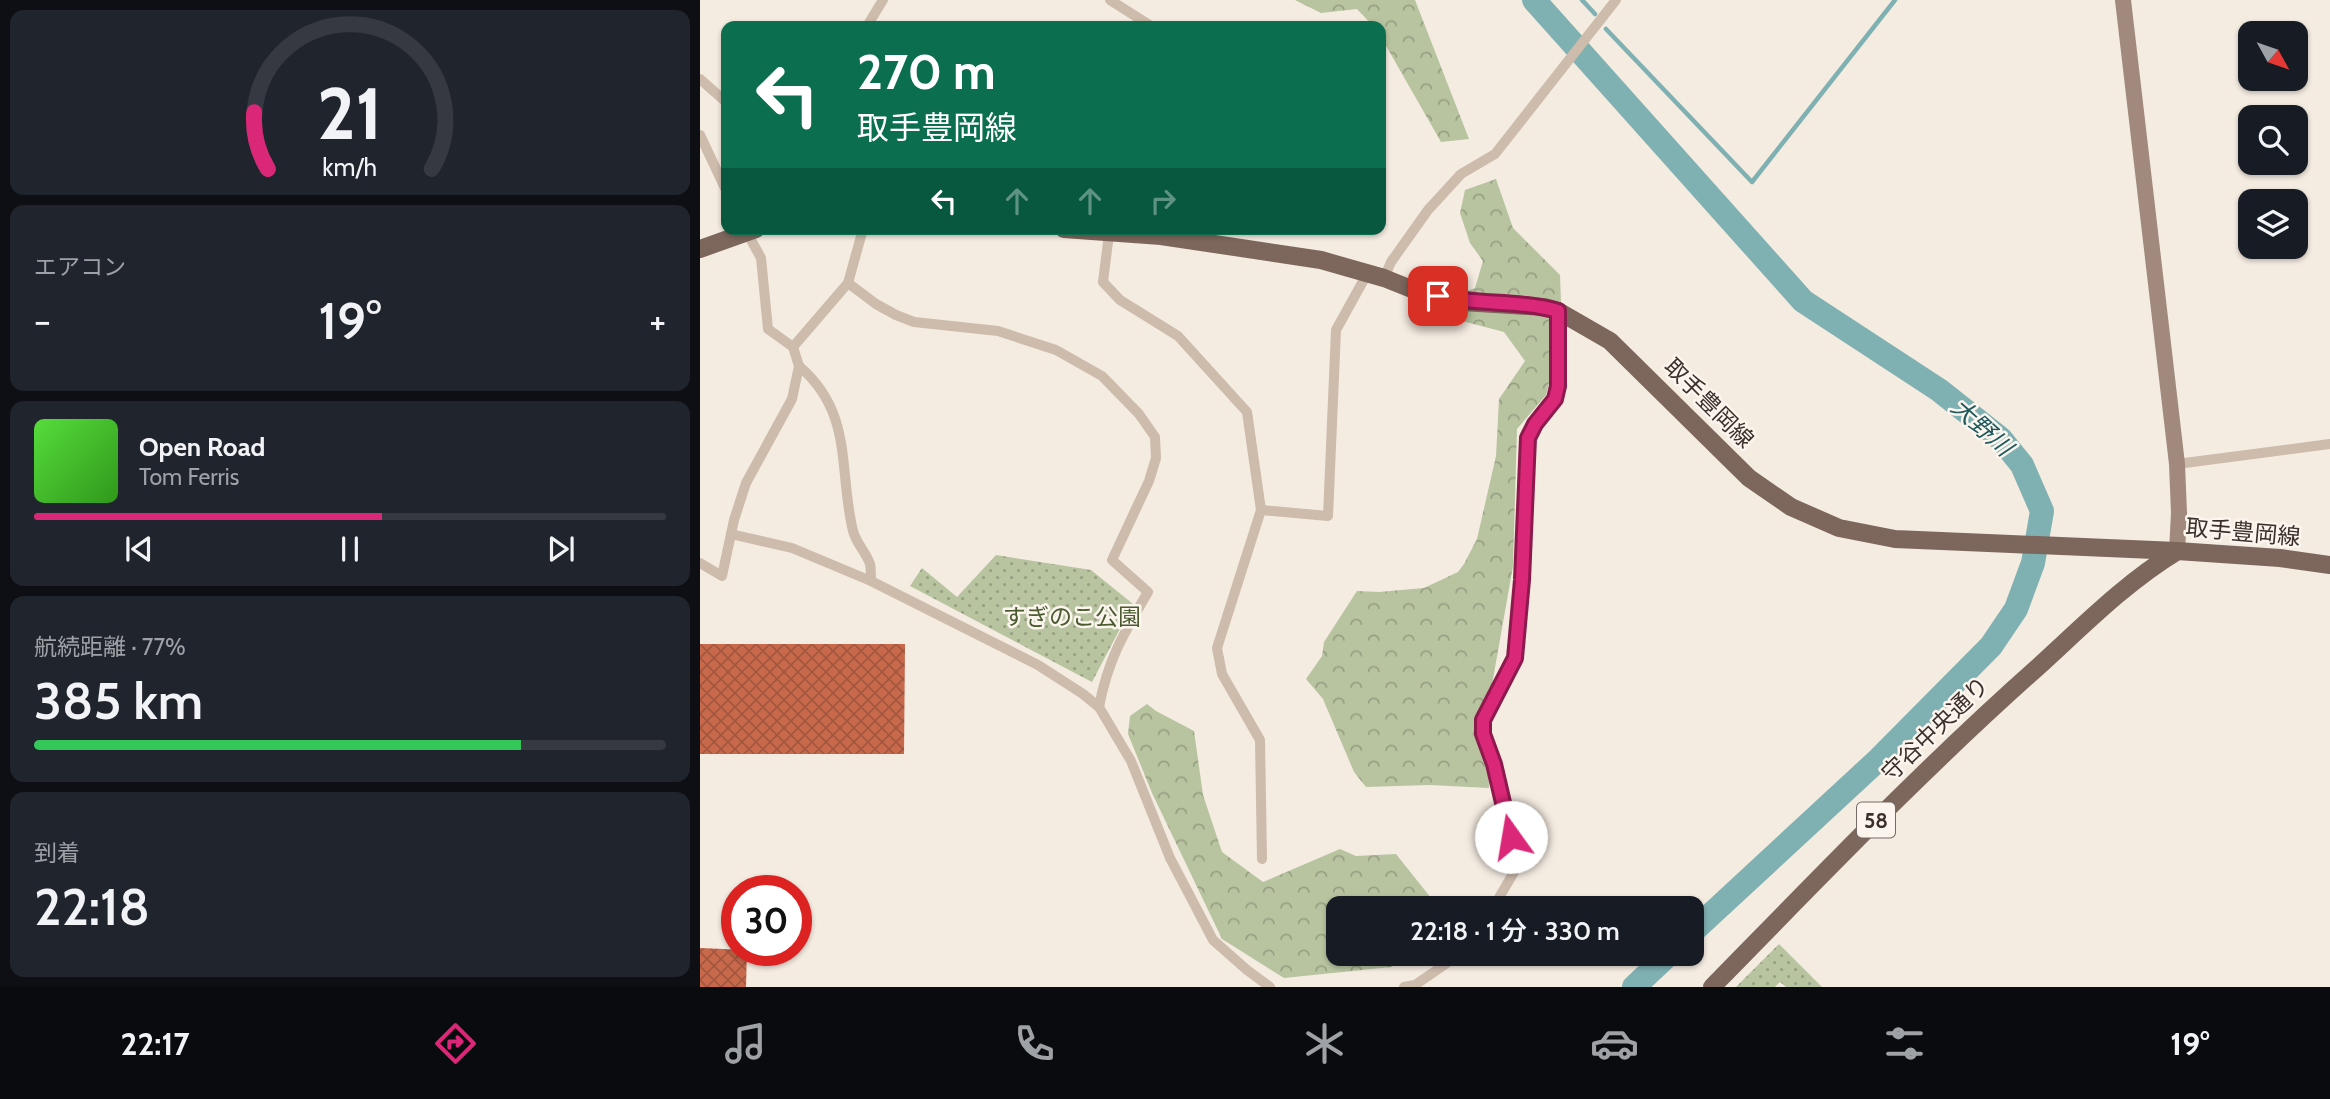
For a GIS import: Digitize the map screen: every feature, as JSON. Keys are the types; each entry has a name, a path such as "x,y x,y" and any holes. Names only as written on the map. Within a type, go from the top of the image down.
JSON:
{"main road":[{"path":"700,249 736,235"},
{"name":"取手豊岡線","path":"1162,235 1321,260 1414,290 1462,302 1544,307 1558,311 1610,341 1749,478 1791,508 1839,528 1895,539 2176,551 2280,558 2330,565"},
{"name":"守谷中央通り","path":"1712,987 1890,806 1992,708 2106,605 2176,551"}],"street":[{"path":"870,21 883,0"},
{"path":"1110,0 1143,21"},
{"path":"1261,510 1328,516 1336,330 1375,276 1391,262 1428,210 1461,174 1495,154 1616,0"},
{"path":"2123,0 2177,464 2179,513 2176,551"},
{"path":"700,79 721,98"},
{"path":"700,135 721,179"},
{"path":"700,564 722,576 746,483 792,400 799,366 793,348 768,330 761,258 751,235"},
{"path":"793,348 848,283 861,235"},
{"path":"1109,235 1103,282 1120,300 1178,336 1247,412 1261,510 1217,648 1223,674 1260,740 1262,859"},
{"path":"848,283 886,310 914,322 998,331 1056,350 1102,376 1139,414 1155,437 1156,458 1149,481 1112,560 1148,592 1115,648 1098,707"},
{"path":"1500,896 1514,872 1516,861 1494,764 1483,734 1483,720 1515,658 1522,580 1528,438 1535,424 1555,399 1558,386 1558,311"},
{"path":"799,366 817,381 828,400 838,427 853,533 870,564 872,580"},
{"path":"2177,464 2330,444"},
{"path":"731,534 792,548 872,580 1038,665 1072,686 1098,707 1131,761 1170,858 1213,940 1247,971 1270,987"},
{"path":"1404,987 1415,985 1443,966"}],"green space":[{"path":"1295,0 1415,0 1469,139 1441,142 1386,46 1386,21 1368,21 1357,9 1321,13"},
{"path":"1496,179 1513,228 1560,275 1562,331 1546,395 1517,429 1513,566 1487,713 1489,788 1430,785 1366,787 1354,772 1323,699 1306,679 1322,656 1324,642 1357,591 1424,588 1458,572 1477,539 1496,456 1499,399 1525,361 1504,332 1443,316 1427,306 1475,288 1483,261 1470,243 1460,213 1465,190"},
{"name":"すぎのこ公園","path":"996,555 1091,570 1133,604 1092,682 910,586 922,568 957,597"},
{"path":"1147,704 1194,731 1203,795 1222,852 1263,882 1340,849 1356,856 1396,854 1429,896 1326,896 1326,966 1392,966 1284,978 1222,939 1152,793 1128,734 1130,716"},
{"path":"1779,944 1822,987 1786,987 1780,982 1775,987 1736,987"}],"building":[{"path":"700,644 905,644 904,754 700,754"},
{"path":"700,948 721,949 721,966 747,966 746,987 700,987"}],"waterway":[{"name":"大野川","path":"1534,0 1803,301 1939,390 2001,439 2022,465 2042,511 2033,563 2016,609 1991,646 1879,759 1704,921"},
{"path":"1582,0 1595,14"},
{"path":"1606,29 1752,182 1895,0"},
{"name":"大野川","path":"1634,987 1656,966"}],"route":[{"path":"1438,296 1462,302 1544,307 1558,311 1558,386 1555,399 1535,424 1528,438 1522,580 1515,658 1483,720 1483,734 1494,764 1511,837"}]}
